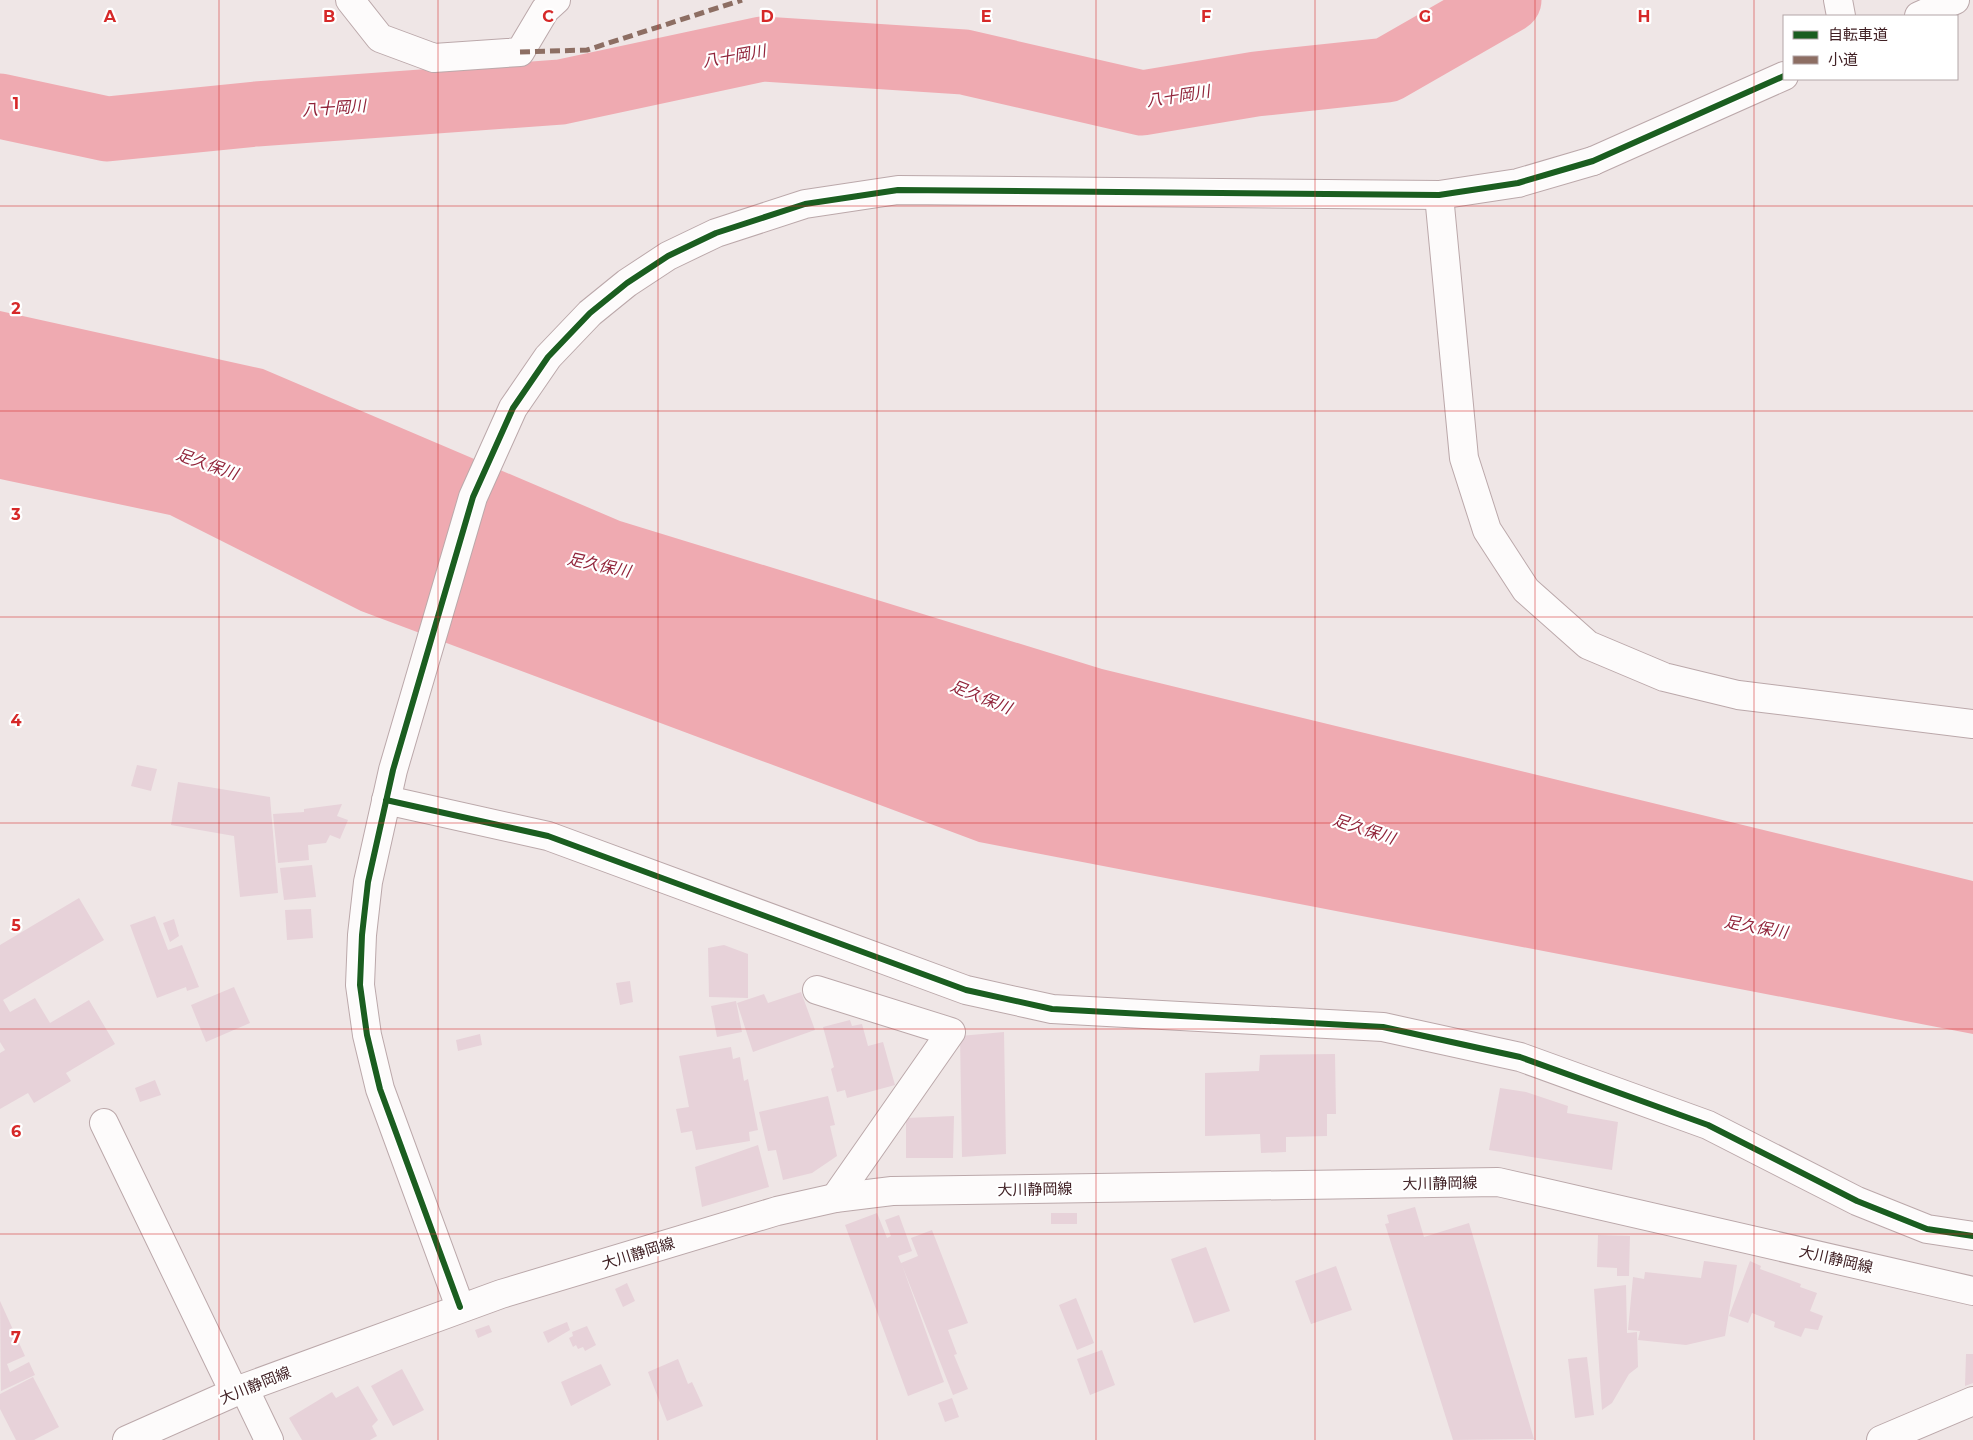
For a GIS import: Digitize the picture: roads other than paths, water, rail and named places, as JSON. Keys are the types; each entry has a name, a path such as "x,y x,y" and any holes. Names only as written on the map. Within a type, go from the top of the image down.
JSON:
{"street":[{"path":"350,0 380,38 434,58 520,52 545,10 556,0"},
{"path":"1838,0 1841,15"},
{"path":"1921,15 1955,0"},
{"path":"460,1307 380,1089 366,1035 360,985 362,934 368,882 393,770 473,497 514,408 548,357 590,313 626,283 668,256 716,233 805,204 898,190 1439,195 1518,183 1593,161 1783,76"},
{"path":"1439,195 1464,458 1487,530 1526,590 1588,645 1664,677 1738,695 1973,724"},
{"path":"386,800 548,836 966,990 1062,1010 1383,1027 1520,1057 1708,1125 1857,1201 1927,1229 1973,1236"},
{"path":"817,990 951,1032 836,1198"},
{"path":"104,1123 239,1390 269,1440"},
{"name":"大川静岡線","path":"127,1440 239,1390 460,1307 777,1211 836,1198 902,1191 1498,1182 1973,1291"},
{"path":"1881,1440 1973,1401"}],"water":[{"name":"足久保川","path":"0,311 263,369 620,521 1102,669 1973,881 1973,1034 979,842 361,611 170,515 0,479"}],"waterway":[{"name":"八十岡川","path":"0,106 107,129 256,114 561,92 762,49 964,62 1142,103 1256,84 1387,70 1509,0"}]}
